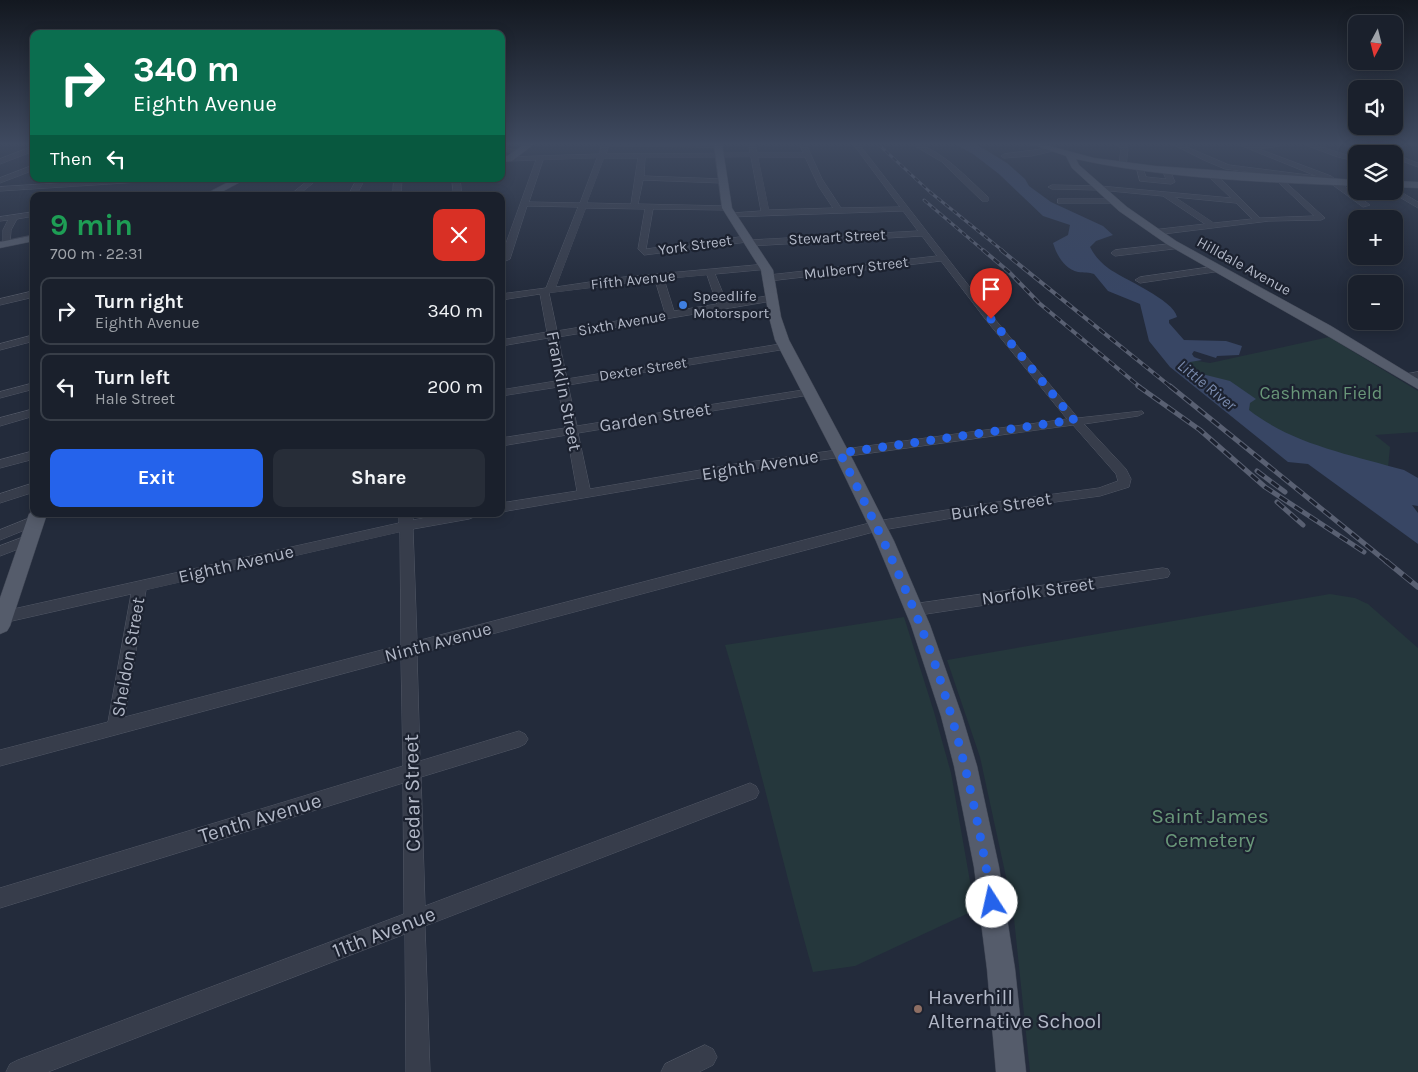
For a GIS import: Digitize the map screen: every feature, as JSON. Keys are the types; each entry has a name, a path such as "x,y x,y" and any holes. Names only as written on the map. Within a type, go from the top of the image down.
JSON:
{"main road":[{"path":"725,194 729,212 768,272 778,326 786,346 877,526 936,666 976,809 996,922 1011,1072"},
{"name":"Hilldale Avenue","path":"1106,194 1155,232 1326,329 1418,385"},
{"path":"3,244 30,239"},
{"path":"2,622 37,517"}],"street":[{"path":"505,259 527,194"},
{"path":"547,290 586,194"},
{"path":"634,206 637,194"},
{"path":"761,194 765,212"},
{"path":"827,194 839,211"},
{"path":"894,194 990,318 1074,420"},
{"path":"980,194 985,199"},
{"path":"1165,194 1239,201"},
{"path":"1165,194 1212,225"},
{"path":"1232,194 1258,220"},
{"path":"1155,232 1258,220 1321,218 1296,194"},
{"path":"1352,194 1366,205"},
{"path":"1403,196 1418,206"},
{"path":"1061,201 1114,201"},
{"path":"524,204 634,206 729,212 906,210"},
{"name":"York Street","path":"649,207 642,251 748,241"},
{"path":"0,220 30,215"},
{"path":"3,244 7,230 14,218"},
{"name":"Stewart Street","path":"748,241 924,233"},
{"path":"505,238 513,237"},
{"path":"1115,253 1178,246"},
{"name":"Mulberry Street","path":"768,272 943,258"},
{"path":"1140,280 1218,269"},
{"path":"710,272 723,306"},
{"name":"Fifth Avenue","path":"505,296 710,272 768,272"},
{"path":"659,277 670,314"},
{"name":"Franklin Street","path":"547,290 552,334 584,492"},
{"path":"0,302 30,295"},
{"name":"Sixth Avenue","path":"505,342 772,298"},
{"path":"0,346 30,339"},
{"name":"Dexter Street","path":"505,391 786,346"},
{"path":"1406,377 1418,375"},
{"path":"0,396 30,387"},
{"name":"Garden Street","path":"505,441 809,392"},
{"path":"0,422 30,413"},
{"name":"Eighth Avenue","path":"505,507 741,466 1074,420 1138,413"},
{"name":"Burke Street","path":"877,526 1010,504 1100,492 1124,484 1125,479 1122,472 1074,420"},
{"path":"0,464 30,456"},
{"path":"0,499 30,488"},
{"path":"0,535 37,517"},
{"name":"Eighth Avenue","path":"2,622 140,585 406,520 438,517"},
{"name":"Cedar Street","path":"406,520 418,1072"},
{"name":"Ninth Avenue","path":"0,758 877,526"},
{"path":"0,551 29,540"},
{"name":"Norfolk Street","path":"914,610 1163,573"},
{"name":"Sheldon Street","path":"115,728 140,585"},
{"name":"Tenth Avenue","path":"0,898 519,739"},
{"name":"11th Avenue","path":"18,1072 750,792"},
{"path":"672,1072 705,1057"}],"green space":[{"name":"Cashman Field","path":"1329,337 1418,391 1418,432 1375,435 1390,447 1388,468 1350,460 1269,427 1183,364 1186,359 1210,363"},
{"name":"Saint James Cemetery","path":"1330,594 1355,598 1368,604 1418,648 1418,1072 1030,1072 1013,909 980,757 947,660"},
{"path":"904,617 951,773 975,910 855,966 813,972 725,645"}],"water":[{"name":"Little River","path":"1020,194 1040,194 1051,202 1103,226 1113,235 1096,241 1090,247 1093,253 1115,273 1147,290 1174,310 1177,317 1169,320 1169,323 1184,340 1226,341 1242,346 1239,355 1217,356 1216,358 1194,351 1192,354 1194,357 1202,360 1190,362 1189,367 1198,373 1230,381 1256,399 1250,403 1249,410 1266,422 1303,440 1404,470 1418,478 1418,506 1412,505 1418,513 1418,544 1308,464 1288,462 1170,367 1149,341 1140,304 1108,291 1094,274 1078,272 1069,268 1062,261 1053,243 1068,235 1070,225 1043,216"}],"railway":[{"path":"933,194 1003,251"},
{"path":"924,200 984,251"},
{"path":"983,250 1009,272 1039,303 1140,387"},
{"path":"1001,250 1171,387"},
{"path":"1138,386 1200,430 1265,487 1364,552"},
{"path":"1170,386 1387,562"},
{"path":"1257,471 1285,492"},
{"path":"1277,502 1303,525"},
{"path":"1386,561 1418,587"}],"place":[{"name":"Speedlife Motorsport","path":"683,305"},
{"name":"Haverhill Alternative School","path":"918,1009"}],"route":[{"path":"991,319 1024,362 1074,420 840,453 888,549 936,666 976,809 992,902"}]}
